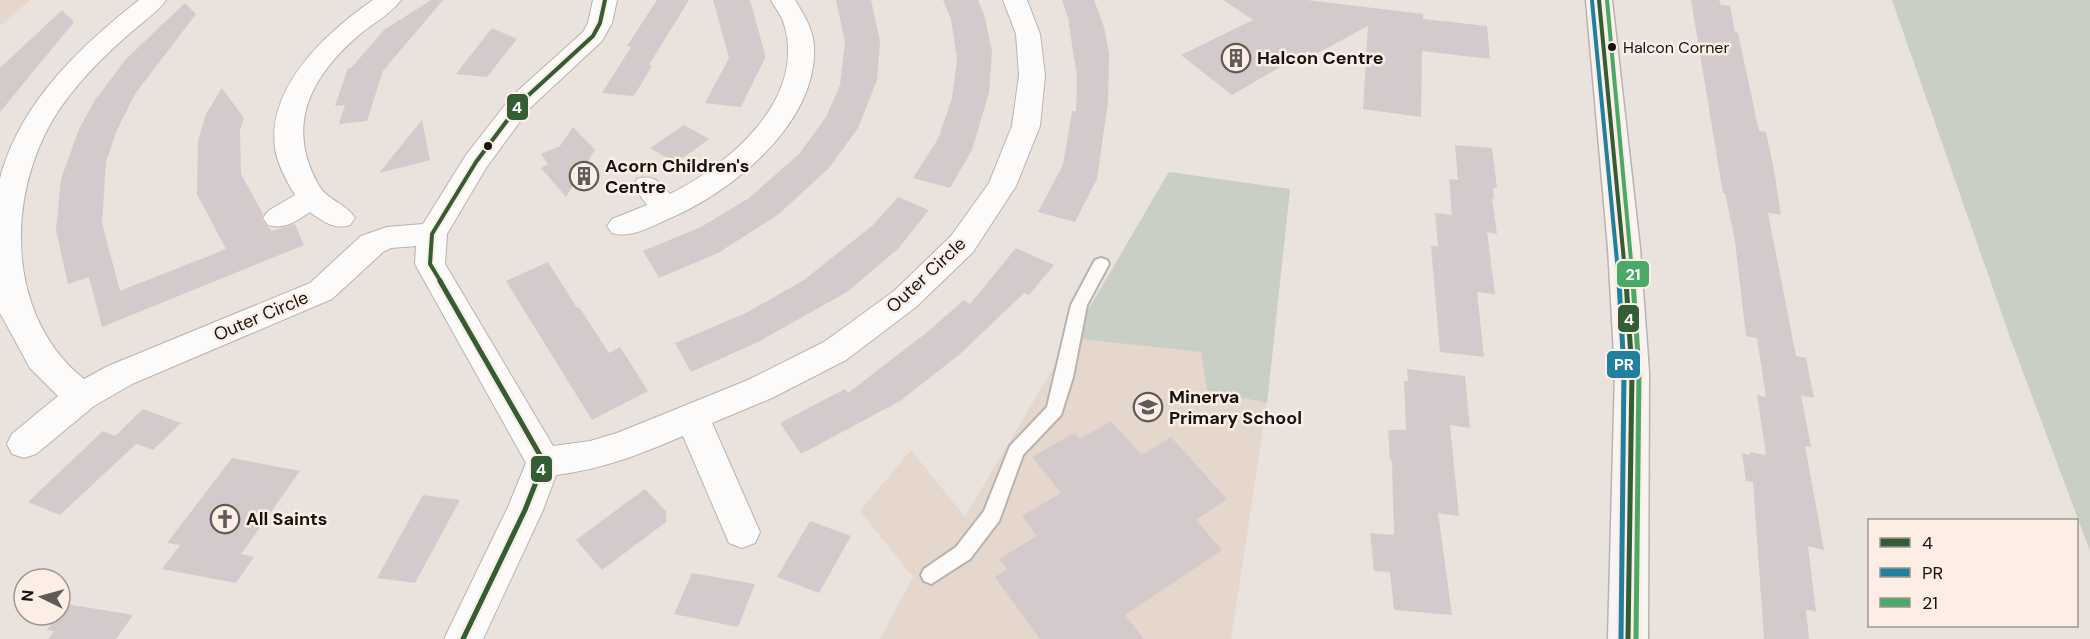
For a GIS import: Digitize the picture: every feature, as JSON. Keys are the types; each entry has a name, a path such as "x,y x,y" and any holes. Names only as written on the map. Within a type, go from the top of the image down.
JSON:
{"street":[{"path":"82,396 55,375 33,349 5,286 1,238 13,179 34,126 60,90 91,54 154,0"},
{"path":"356,232 312,198 288,151 294,101 310,72 348,29 389,0"},
{"path":"463,639 525,510 544,462 430,264 432,234 476,162 521,102 593,36 600,23 605,0"},
{"path":"622,226 666,209 706,187 750,152 775,122 791,97 802,49 799,27 783,0"},
{"name":"Outer Circle","path":"544,462 590,456 625,445 760,389 835,351 905,299 962,244 1002,186 1026,126 1032,75 1028,34 1016,0"},
{"path":"1599,0 1624,248 1632,372 1628,639"},
{"path":"647,186 666,209"},
{"path":"278,218 312,198"},
{"name":"Outer Circle","path":"24,444 82,396 120,375 321,291 356,232 387,238 432,234"},
{"path":"693,418 742,532"}],"lane":[{"path":"930,575 963,552 992,514 1016,451 1055,410 1079,305 1101,264"}],"shaded area":[{"path":"0,0 30,0 0,26"},
{"path":"1892,0 2090,0 2090,551 2011,340"},
{"name":"Minerva Primary School","path":"1169,172 1290,189 1267,403 1231,639 880,639 913,577 860,511 911,450 965,517"},
{"path":"1169,172 1290,189 1267,403 1207,390 1201,352 1072,338"}],"building":[{"path":"431,0 443,0 383,71 367,121 339,124 345,105 335,106 348,68 351,68 384,30"},
{"path":"657,0 689,0 649,65 652,66 634,96 602,93 631,47 627,46"},
{"path":"713,0 750,0 765,54 741,107 705,103 729,58"},
{"path":"836,0 871,0 880,41 877,80 858,128 829,168 779,214 718,253 659,278 643,251 701,227 749,198 799,154 826,117 840,85 845,42"},
{"path":"943,0 978,0 984,14 992,51 989,93 972,150 950,188 913,178 938,139 952,98 957,59 951,19"},
{"path":"1062,0 1094,0 1104,27 1109,54 1108,102 1097,179 1075,222 1038,212 1063,165 1072,111 1076,111 1077,77 1068,18"},
{"name":"Halcon Centre","path":"1223,0 1307,0 1423,14 1423,19 1487,26 1490,59 1422,51 1421,117 1363,109 1368,26 1314,55 1308,51 1232,95 1181,55 1253,20"},
{"path":"1691,0 1719,0 1721,5 1730,6 1759,131 1766,132 1774,170 1781,215 1768,213 1796,356 1806,358 1814,398 1801,395 1811,447 1805,446 1824,550 1808,546 1816,612 1806,609 1809,639 1764,639 1753,482 1746,481 1742,453 1766,455 1757,395 1766,397 1757,338 1746,336 1735,241 1725,193 1723,193"},
{"path":"185,3 196,14 135,94 117,130 106,162 102,223 120,291 226,249 197,194 198,141 206,114 222,88 244,118 240,130 241,174 263,214 261,219 272,231 295,224 304,245 102,327 89,277 68,284 56,230 61,179 79,129 95,100 126,59"},
{"path":"62,10 74,22 0,112 0,68"},
{"path":"492,28 517,39 487,77 456,74"},
{"path":"422,120 430,160 379,173"},
{"path":"684,125 709,139 676,163 650,148"},
{"path":"573,127 595,150 566,197 541,168 548,164 541,154 560,146"},
{"path":"1455,145 1492,148 1497,188 1493,188 1494,199 1492,198 1497,234 1487,232 1495,294 1477,292 1484,357 1440,352 1431,246 1438,246 1435,213 1452,215 1449,179 1458,180"},
{"path":"898,197 929,210 898,249 847,292 758,342 691,372 675,343 746,313 804,280 873,225"},
{"path":"1016,248 1054,265 1029,295 1024,293 960,354 900,401 801,454 780,423 845,389 848,393 926,333 964,300 970,304"},
{"path":"548,262 609,353 620,347 648,391 592,420 506,281"},
{"path":"1407,369 1465,376 1470,428 1450,425 1459,516 1438,513 1452,615 1394,610 1390,572 1374,571 1370,533 1394,535 1392,461 1390,460 1388,430 1406,430 1404,381 1408,381"},
{"path":"143,409 181,423 153,450 115,436"},
{"path":"1111,421 1142,455 1171,437 1227,499 1196,520 1222,550 1125,615 1144,639 1040,639 995,577 1007,569 999,559 1037,536 1022,516 1061,493 1032,457 1074,433 1080,439"},
{"path":"103,431 136,444 60,515 28,502"},
{"name":"All Saints","path":"232,458 300,471 241,554 254,557 236,583 162,569 180,545 167,543"},
{"path":"645,489 666,511 666,522 602,570 576,540"},
{"path":"423,495 460,500 415,583 377,578"},
{"path":"810,521 851,536 819,593 777,577"},
{"path":"692,573 755,584 738,627 674,614"},
{"path":"72,605 133,615 116,639 48,639 54,631 47,630 49,627 72,627"}],"transit line":[{"name":"4","path":"463,639 525,510 544,462 430,264 432,234 476,162 521,102 593,36 600,23 605,0"},
{"name":"4","path":"1599,0 1624,248 1632,372 1628,639"},
{"name":"21","path":"1607,0 1631,247 1639,372 1636,639"},
{"name":"PR","path":"1592,1 1617,249 1624,372 1621,639"}],"place":[{"name":"Halcon Corner","path":"1612,47"},
{"name":"Halcon Centre","path":"1236,58"},
{"name":"Acorn Children's Centre","path":"584,176"},
{"name":"Minerva Primary School","path":"1148,407"},
{"name":"All Saints","path":"225,519"}]}
